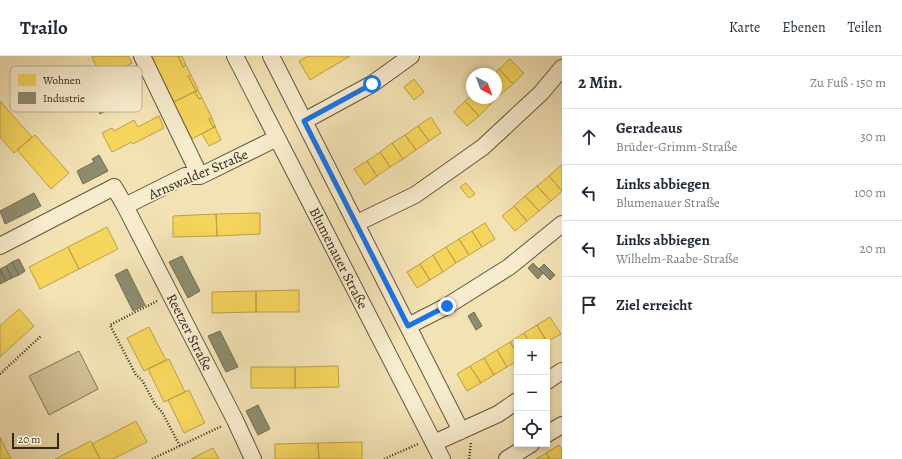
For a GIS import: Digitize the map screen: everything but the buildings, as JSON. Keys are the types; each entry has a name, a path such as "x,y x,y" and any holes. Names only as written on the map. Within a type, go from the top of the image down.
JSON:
{"street":[{"path":"142,56 200,176"},
{"name":"Blumenauer Straße","path":"235,56 442,459"},
{"path":"271,56 357,223 461,431"},
{"path":"304,121 372,84 411,56"},
{"path":"357,223 415,195 483,147 541,93 562,68"},
{"name":"Arnswalder Straße","path":"125,206 186,176 200,176 277,138"},
{"path":"0,246 114,187 125,206"},
{"name":"Reetzer Straße","path":"125,206 235,420 252,459"},
{"path":"408,326 447,306 510,267 562,224"},
{"path":"550,379 562,371"},
{"path":"434,442 498,414 514,403"},
{"path":"550,432 562,425"},
{"path":"507,459 526,447"}],"path":[{"path":"170,295 110,325 136,375 142,380 156,406 162,412 180,446"},
{"path":"0,374 41,336"},
{"path":"152,459 235,420"},
{"path":"384,459 416,444 434,442"}],"shaded area":[{"path":"79,351 98,389 49,415 29,376"}],"route":[{"path":"372,84 304,121 408,326 447,306"}]}
